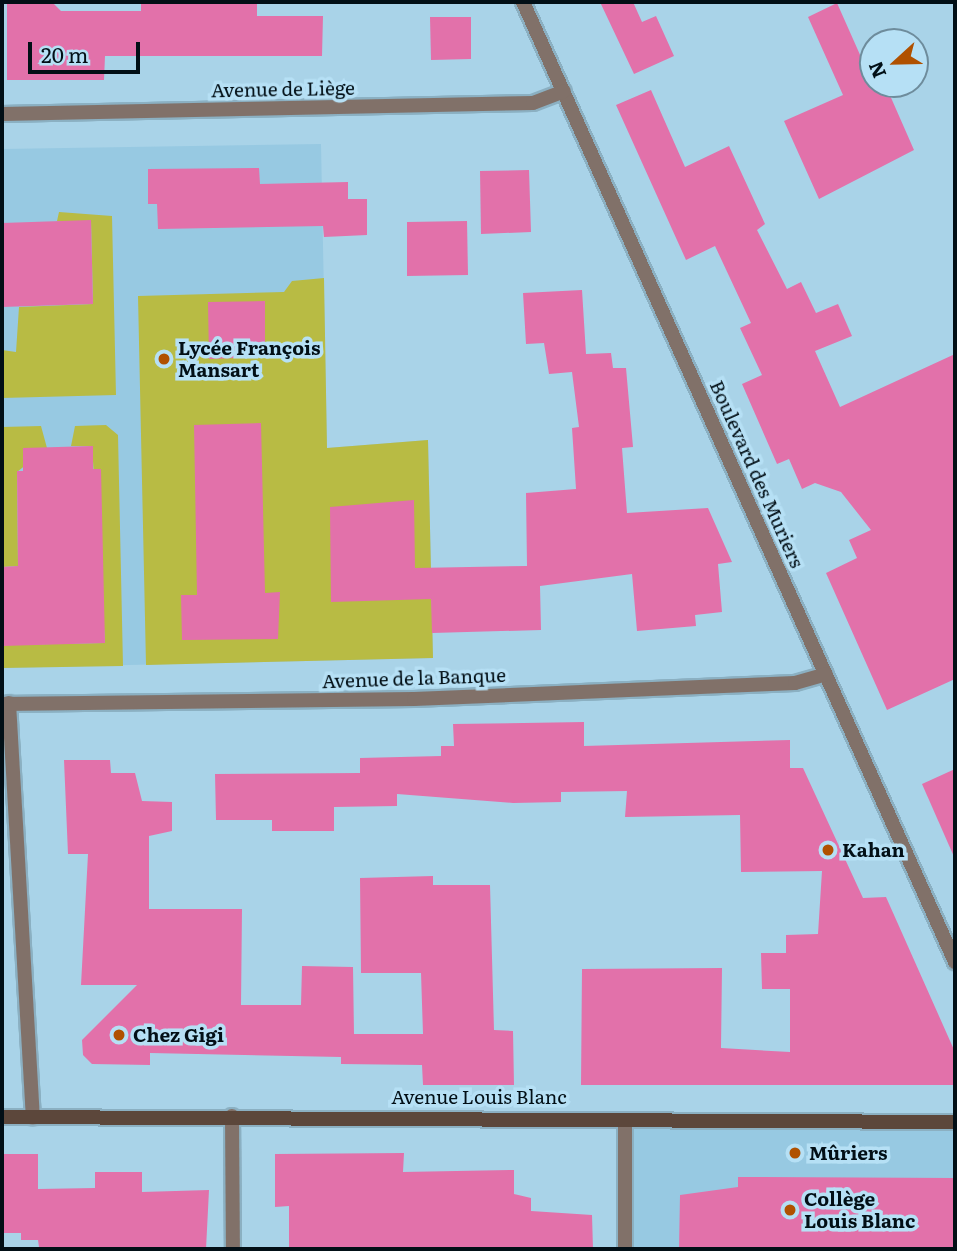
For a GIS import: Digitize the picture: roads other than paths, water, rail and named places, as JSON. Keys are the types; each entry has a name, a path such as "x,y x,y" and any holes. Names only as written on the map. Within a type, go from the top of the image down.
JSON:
{"main road":[{"name":"Avenue Louis Blanc","path":"2,1117 232,1116 955,1122"}],"street":[{"name":"Boulevard des Muriers","path":"523,2 955,962"},
{"name":"Avenue de Liège","path":"2,114 533,103 564,91"},
{"name":"Avenue de la Banque","path":"5,704 414,699 795,683 826,674"},
{"path":"5,704 33,1117"},
{"path":"232,1116 233,1249"},
{"path":"625,1120 625,1249"}],"place":[{"name":"Lycée François Mansart","path":"164,359"},
{"name":"Kahan","path":"828,850"},
{"name":"Chez Gigi","path":"119,1035"},
{"name":"Mûriers","path":"795,1153"},
{"name":"Collège Louis Blanc","path":"790,1210"}]}
